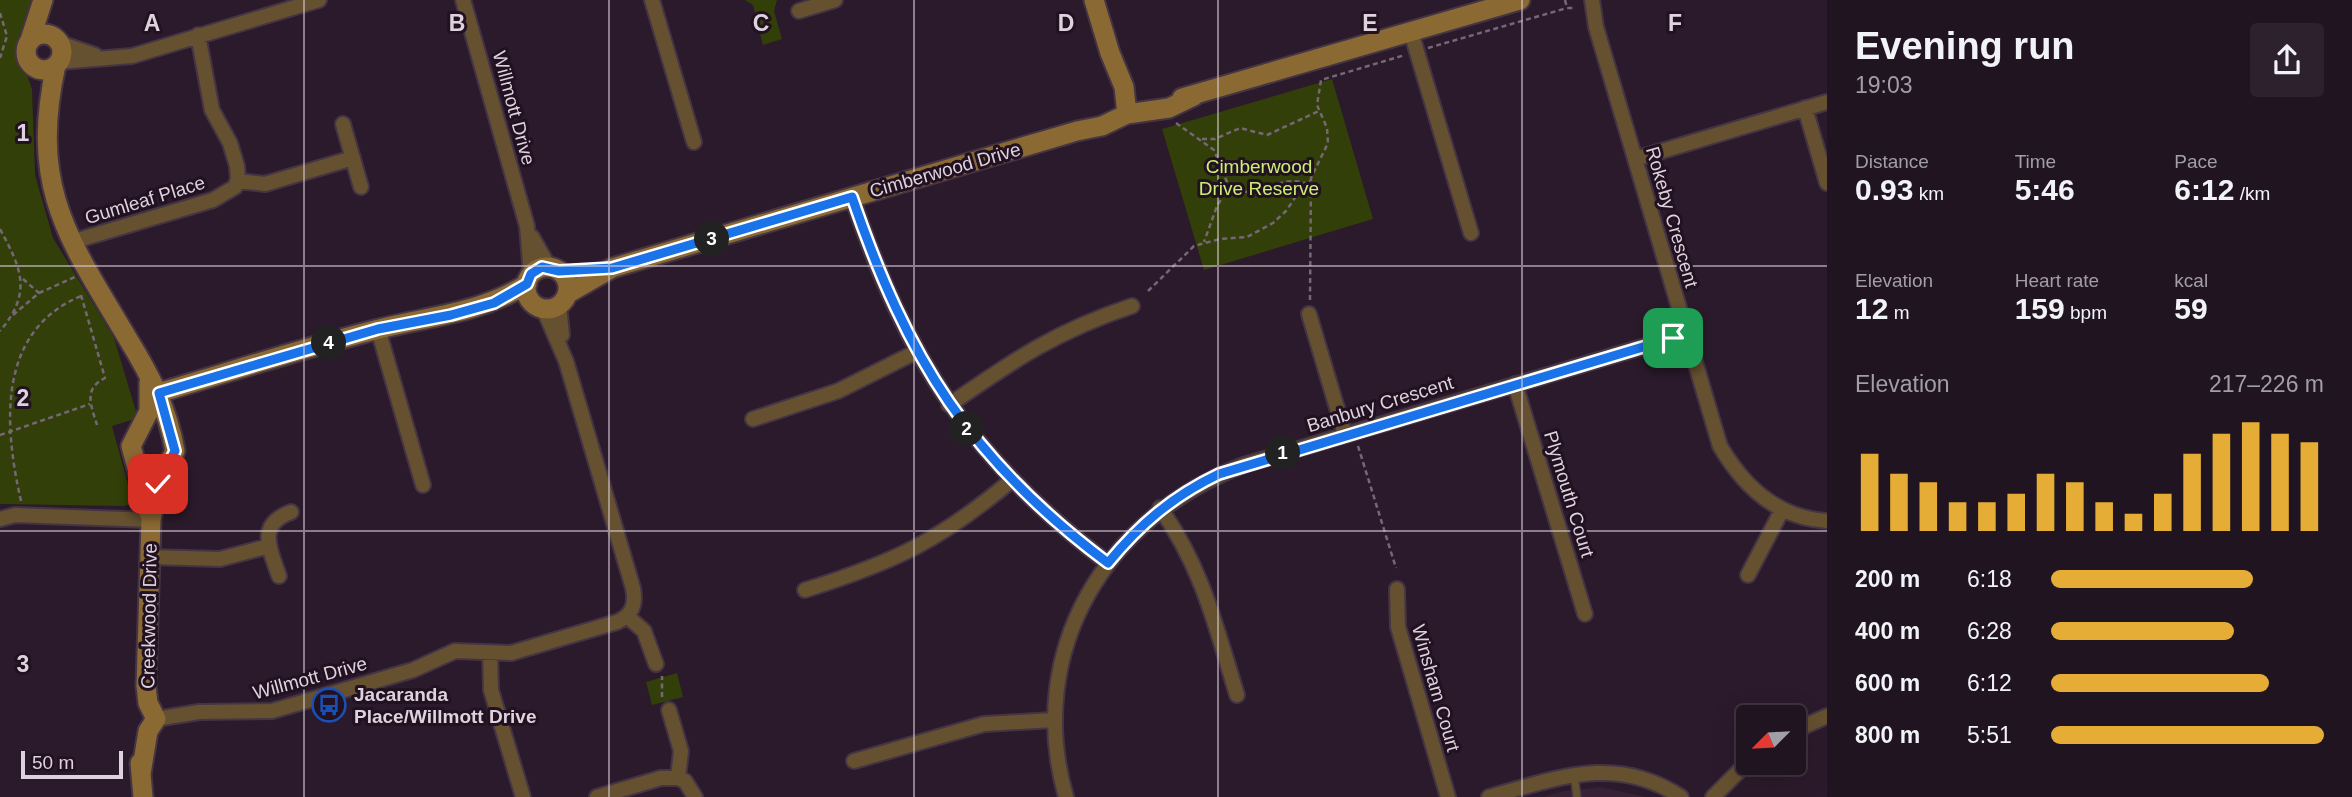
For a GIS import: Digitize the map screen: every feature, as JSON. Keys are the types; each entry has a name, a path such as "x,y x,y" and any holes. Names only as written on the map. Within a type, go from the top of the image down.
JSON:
{"street":[{"name":"Creekwood Drive","path":"30,40 45,0"},
{"name":"Creekwood Drive","path":"45,0 58,52 47,121 47,163 71,242 147,371 175,451 158,484 151,520 146,686 154,715 139,728 143,797"},
{"path":"58,52 47,70 32,65 26,50 30,40 40,34 58,52 103,57 132,56 319,0"},
{"name":"Willmott Drive","path":"154,715 167,708 199,712 272,711 413,670 455,651 511,653 617,622 627,616 635,604 633,588 463,0"},
{"path":"652,0 694,142"},
{"path":"799,11 835,0"},
{"path":"1094,0 1125,107"},
{"name":"Cimberwood Drive","path":"155,394 378,329 451,315 494,303 1077,131 1102,127 1125,107 1157,111 1194,96 1520,0"},
{"name":"Rokeby Crescent","path":"1592,0 1596,27 1720,446 1747,485 1782,510 1827,521"},
{"name":"Rokeby Crescent","path":"1579,4 1596,27"},
{"path":"1411,32 1471,233"},
{"path":"198,35 212,110 230,143 237,166 238,181 265,184 353,159"},
{"name":"Creekwood Drive","path":"32,65 47,121"},
{"path":"1634,159 1827,102"},
{"path":"1805,108 1827,183"},
{"path":"343,124 361,187"},
{"name":"Gumleaf Place","path":"71,242 213,200 230,193 238,181"},
{"path":"852,197 886,291 916,352 949,405 1012,480 1071,535 1108,563"},
{"path":"949,405 1044,341 1132,306"},
{"path":"1309,314 1345,435"},
{"path":"378,329 423,485"},
{"name":"Banbury Crescent","path":"1066,797 1053,720 1066,645 1083,602 1108,563 1134,531 1160,508 1219,474 1686,334"},
{"path":"753,419 838,391 916,352"},
{"name":"Plymouth Court","path":"1516,384 1585,614"},
{"name":"Creekwood Drive","path":"151,520 131,446 155,394"},
{"path":"805,590 908,553 953,527 1012,480"},
{"path":"1160,508 1184,542 1201,578 1237,695"},
{"path":"1748,575 1782,510"},
{"path":"279,576 269,547 272,523 291,512"},
{"path":"0,519 15,515 151,520"},
{"path":"150,557 220,559 269,547"},
{"name":"Winsham Court","path":"1398,589 1398,627 1448,797"},
{"path":"627,616 649,639 656,664"},
{"path":"491,653 491,690 523,797"},
{"path":"669,710 681,751 678,778"},
{"path":"1806,726 1827,716"},
{"path":"854,761 984,724 1053,720"},
{"path":"1489,797 1574,773 1622,774 1652,782 1681,797"},
{"path":"1713,797 1736,774"},
{"path":"597,797 661,778 678,778 690,786 695,797"}],"lane":[{"path":"1574,773 1577,797"}],"path":[{"path":"1565,0 1567,8"},
{"path":"1309,314 1311,181 1328,144 1327,128 1317,100 1321,80 1579,4"},
{"path":"0,13 7,36 0,58"},
{"path":"1201,139 1215,139 1240,128 1266,135 1320,111"},
{"path":"1176,123 1201,139 1219,157 1229,187"},
{"path":"1229,187 1252,194 1277,184 1311,181"},
{"path":"1148,291 1193,247 1204,242 1242,238 1260,231 1286,211 1305,183"},
{"path":"1204,242 1217,205 1229,187"},
{"path":"0,229 16,258 22,279 13,315"},
{"path":"0,331 13,315 39,293 76,276 106,378 93,386 90,404 97,425"},
{"path":"22,279 39,293"},
{"path":"40,316 58,304 81,296"},
{"path":"0,435 90,404"},
{"path":"4,422 22,505"},
{"path":"1370,427 1374,440 1357,445 1396,568"},
{"path":"656,664 660,663 662,667 664,709 669,710"}],"shaded area":[{"path":"1601,787 1646,797 1542,797 1564,791"}],"green space":[{"path":"0,0 34,0 20,55 32,89 35,175 53,238 114,338 138,418 112,426 133,503 124,506 0,504"},
{"path":"745,0 777,0 774,11 782,39 763,45 753,5"},
{"name":"Cimberwood Drive Reserve","path":"1332,79 1373,219 1204,270 1162,129"},
{"path":"677,673 683,697 652,705 646,682"}],"place":[{"name":"Jacaranda Place/Willmott Drive","path":"329,705"}],"route":[{"path":"158,484 175,451 159,393 378,329 451,315 494,303 527,284 531,274 542,267 559,271 612,268 852,197 886,291 916,352 949,405 983,447 1034,502 1108,563 1134,531 1160,508 1199,484 1244,464 1673,338"}]}
